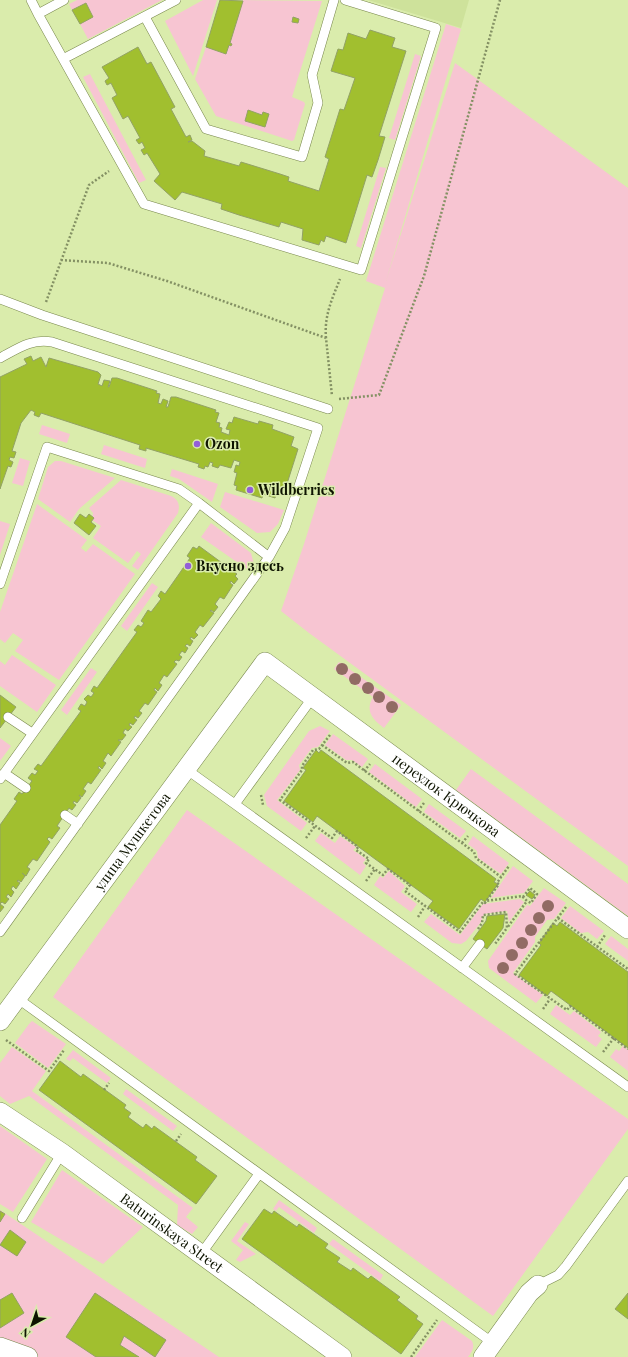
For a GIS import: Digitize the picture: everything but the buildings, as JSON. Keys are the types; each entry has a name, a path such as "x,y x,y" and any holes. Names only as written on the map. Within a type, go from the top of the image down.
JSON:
{"street":[{"name":"переулок Крючкова","path":"265,662 628,930"},
{"name":"улица Мушкетова","path":"0,1022 265,662"},
{"name":"Baturinskaya Street","path":"0,1112 62,1153 201,1254 322,1351 342,1357"},
{"path":"488,1350 529,1293 538,1285"},
{"path":"0,1347 28,1357"}],"lane":[{"path":"31,0 144,204 361,270 436,28 345,0"},
{"path":"38,14 64,0"},
{"path":"63,59 176,0"},
{"path":"145,16 206,128 302,157 318,103 312,75 334,0"},
{"path":"0,299 42,315 328,409"},
{"path":"0,358 33,341 42,340 52,342 318,428 285,528 268,557 0,932"},
{"path":"0,584 46,448 179,489 268,557"},
{"path":"26,788 2,776 199,503"},
{"path":"235,804 313,697"},
{"path":"8,717 32,733"},
{"path":"186,769 628,1088"},
{"path":"65,815 78,824"},
{"path":"462,968 480,944"},
{"path":"17,998 259,1174 488,1350"},
{"path":"22,1218 62,1153"},
{"path":"201,1254 259,1174"},
{"path":"538,1285 558,1275 566,1266 628,1181"}],"path":[{"path":"346,266 327,311 324,325 332,400 379,395 424,276 500,0"},
{"path":"42,315 89,184 121,164"},
{"path":"61,260 108,263 167,282 326,338"},
{"path":"333,730 319,749 313,750 302,766 302,770 280,800 332,838 337,831 358,847 356,850 369,859 366,863 383,875 388,868 410,885 405,891 460,932 483,902 485,903 486,901 523,897 531,903 537,894 530,888 523,897"},
{"path":"322,745 347,763 352,762 474,852 476,858 501,877"},
{"path":"364,771 373,760"},
{"path":"262,792 261,801 266,809"},
{"path":"306,838 315,826"},
{"path":"300,834 312,843"},
{"path":"486,901 499,884 497,883 512,862"},
{"path":"365,882 375,869"},
{"path":"360,877 372,886"},
{"path":"491,950 527,900"},
{"path":"569,903 515,974 568,1010 570,1006 628,1049"},
{"path":"422,923 416,919 425,906"},
{"path":"473,935 482,923 483,915 506,912 507,928"},
{"path":"558,918 628,969"},
{"path":"597,947 608,932"},
{"path":"542,1010 550,999"},
{"path":"0,1035 49,1071 65,1049"},
{"path":"602,1054 614,1038"},
{"path":"411,1357 441,1315"}],"shaded area":[{"path":"77,0 162,0 88,39 80,24 93,17 86,4 72,10 69,4"},
{"path":"203,0 217,0 193,76 165,21"},
{"path":"243,0 322,1 292,97 304,102 305,104 294,140 292,141 216,116 195,79 206,47 226,54 229,45 231,46 232,44 230,43","holes":["249,110 262,115 263,112 269,114 265,127 245,121"]},
{"path":"368,0 469,0 461,28"},
{"path":"446,24 461,29 386,281 455,63 628,188 628,866 281,611 304,544 385,288 366,281"},
{"path":"415,54 421,56 395,140 389,138"},
{"path":"90,74 146,180 139,183 83,77"},
{"path":"380,167 386,168 361,248 356,246"},
{"path":"42,425 70,434 67,443 39,434"},
{"path":"104,445 147,459 145,468 101,454"},
{"path":"20,458 30,461 23,486 12,483"},
{"path":"55,461 61,461 115,478 79,509 70,522 38,499 48,467"},
{"path":"172,469 218,484 212,502 179,479 170,476"},
{"path":"121,480 171,496 176,499 179,505 178,513 138,570 132,566 141,554 137,551 128,563 93,538 101,526 92,520 93,513 89,508"},
{"path":"225,492 284,510 278,524 270,532 257,533 220,507"},
{"path":"37,504 87,540 81,548 86,552 93,544 135,574 59,680 15,651 23,640 13,633 5,643 0,639 0,612"},
{"path":"0,521 10,524 0,555"},
{"path":"211,523 251,553 254,564 251,572 201,537"},
{"path":"152,583 158,587 127,631 121,626"},
{"path":"12,655 56,685 37,712 0,686 0,661 5,665"},
{"path":"339,662 401,705 384,728 373,718 371,714 370,706 373,697 334,669"},
{"path":"91,668 97,672 67,715 61,710"},
{"path":"320,726 330,731 318,747 312,748 299,765 300,770 277,800 307,823 301,831 267,806 264,795 309,731"},
{"path":"333,734 368,759 362,767 352,760 346,760 325,745"},
{"path":"0,738 11,746 0,761"},
{"path":"375,764 422,799 416,807 369,772"},
{"path":"471,769 628,884 628,916 456,790"},
{"path":"429,804 466,831 460,838 424,812"},
{"path":"187,810 628,1119 628,1129 493,1316 53,997"},
{"path":"321,833 335,843 340,836 356,847 353,850 366,859 363,863 366,866 360,875 315,841"},
{"path":"473,836 509,863 501,874 478,858 477,851 468,844"},
{"path":"513,866 533,881 524,893 491,898"},
{"path":"389,871 405,886 401,892 417,904 411,912 374,885 380,876 383,878"},
{"path":"544,888 566,903 554,919 547,920 535,937 535,942 513,973 543,995 536,1003 489,968 488,961 527,905 530,906"},
{"path":"520,899 524,902 509,922 507,911 484,914 481,922 466,941 461,944 452,943 424,922 431,914 460,935 483,904"},
{"path":"570,906 604,931 597,939 588,932 581,933 561,918"},
{"path":"611,936 628,949 628,961 605,944"},
{"path":"556,1005 570,1015 574,1011 601,1032 598,1036 602,1039 596,1047 550,1014"},
{"path":"32,1021 66,1044 48,1068 15,1043"},
{"path":"623,1046 628,1050 628,1071 610,1057 616,1049 619,1051"},
{"path":"12,1047 46,1071 32,1091 193,1208 186,1217 198,1227 192,1234 177,1225 178,1205 29,1096 10,1104 0,1096 0,1063"},
{"path":"73,1050 111,1078 107,1083 73,1058 70,1061 66,1059"},
{"path":"126,1089 177,1126 173,1131 123,1094"},
{"path":"0,1126 47,1159 13,1212 0,1204"},
{"path":"62,1170 143,1227 103,1264 31,1222"},
{"path":"279,1200 317,1228 314,1233 279,1207 276,1211 273,1209"},
{"path":"0,1210 219,1357 0,1357"},
{"path":"245,1222 249,1224 237,1241 256,1254 240,1262 236,1260 243,1250 231,1241"},
{"path":"333,1239 383,1275 380,1281 329,1244"},
{"path":"442,1320 472,1341 473,1348 468,1357 415,1357"}],"place":[{"name":"Ozon","path":"197,444"},
{"name":"Wildberries","path":"250,490"},
{"name":"Вкусно здесь","path":"188,566"}]}
